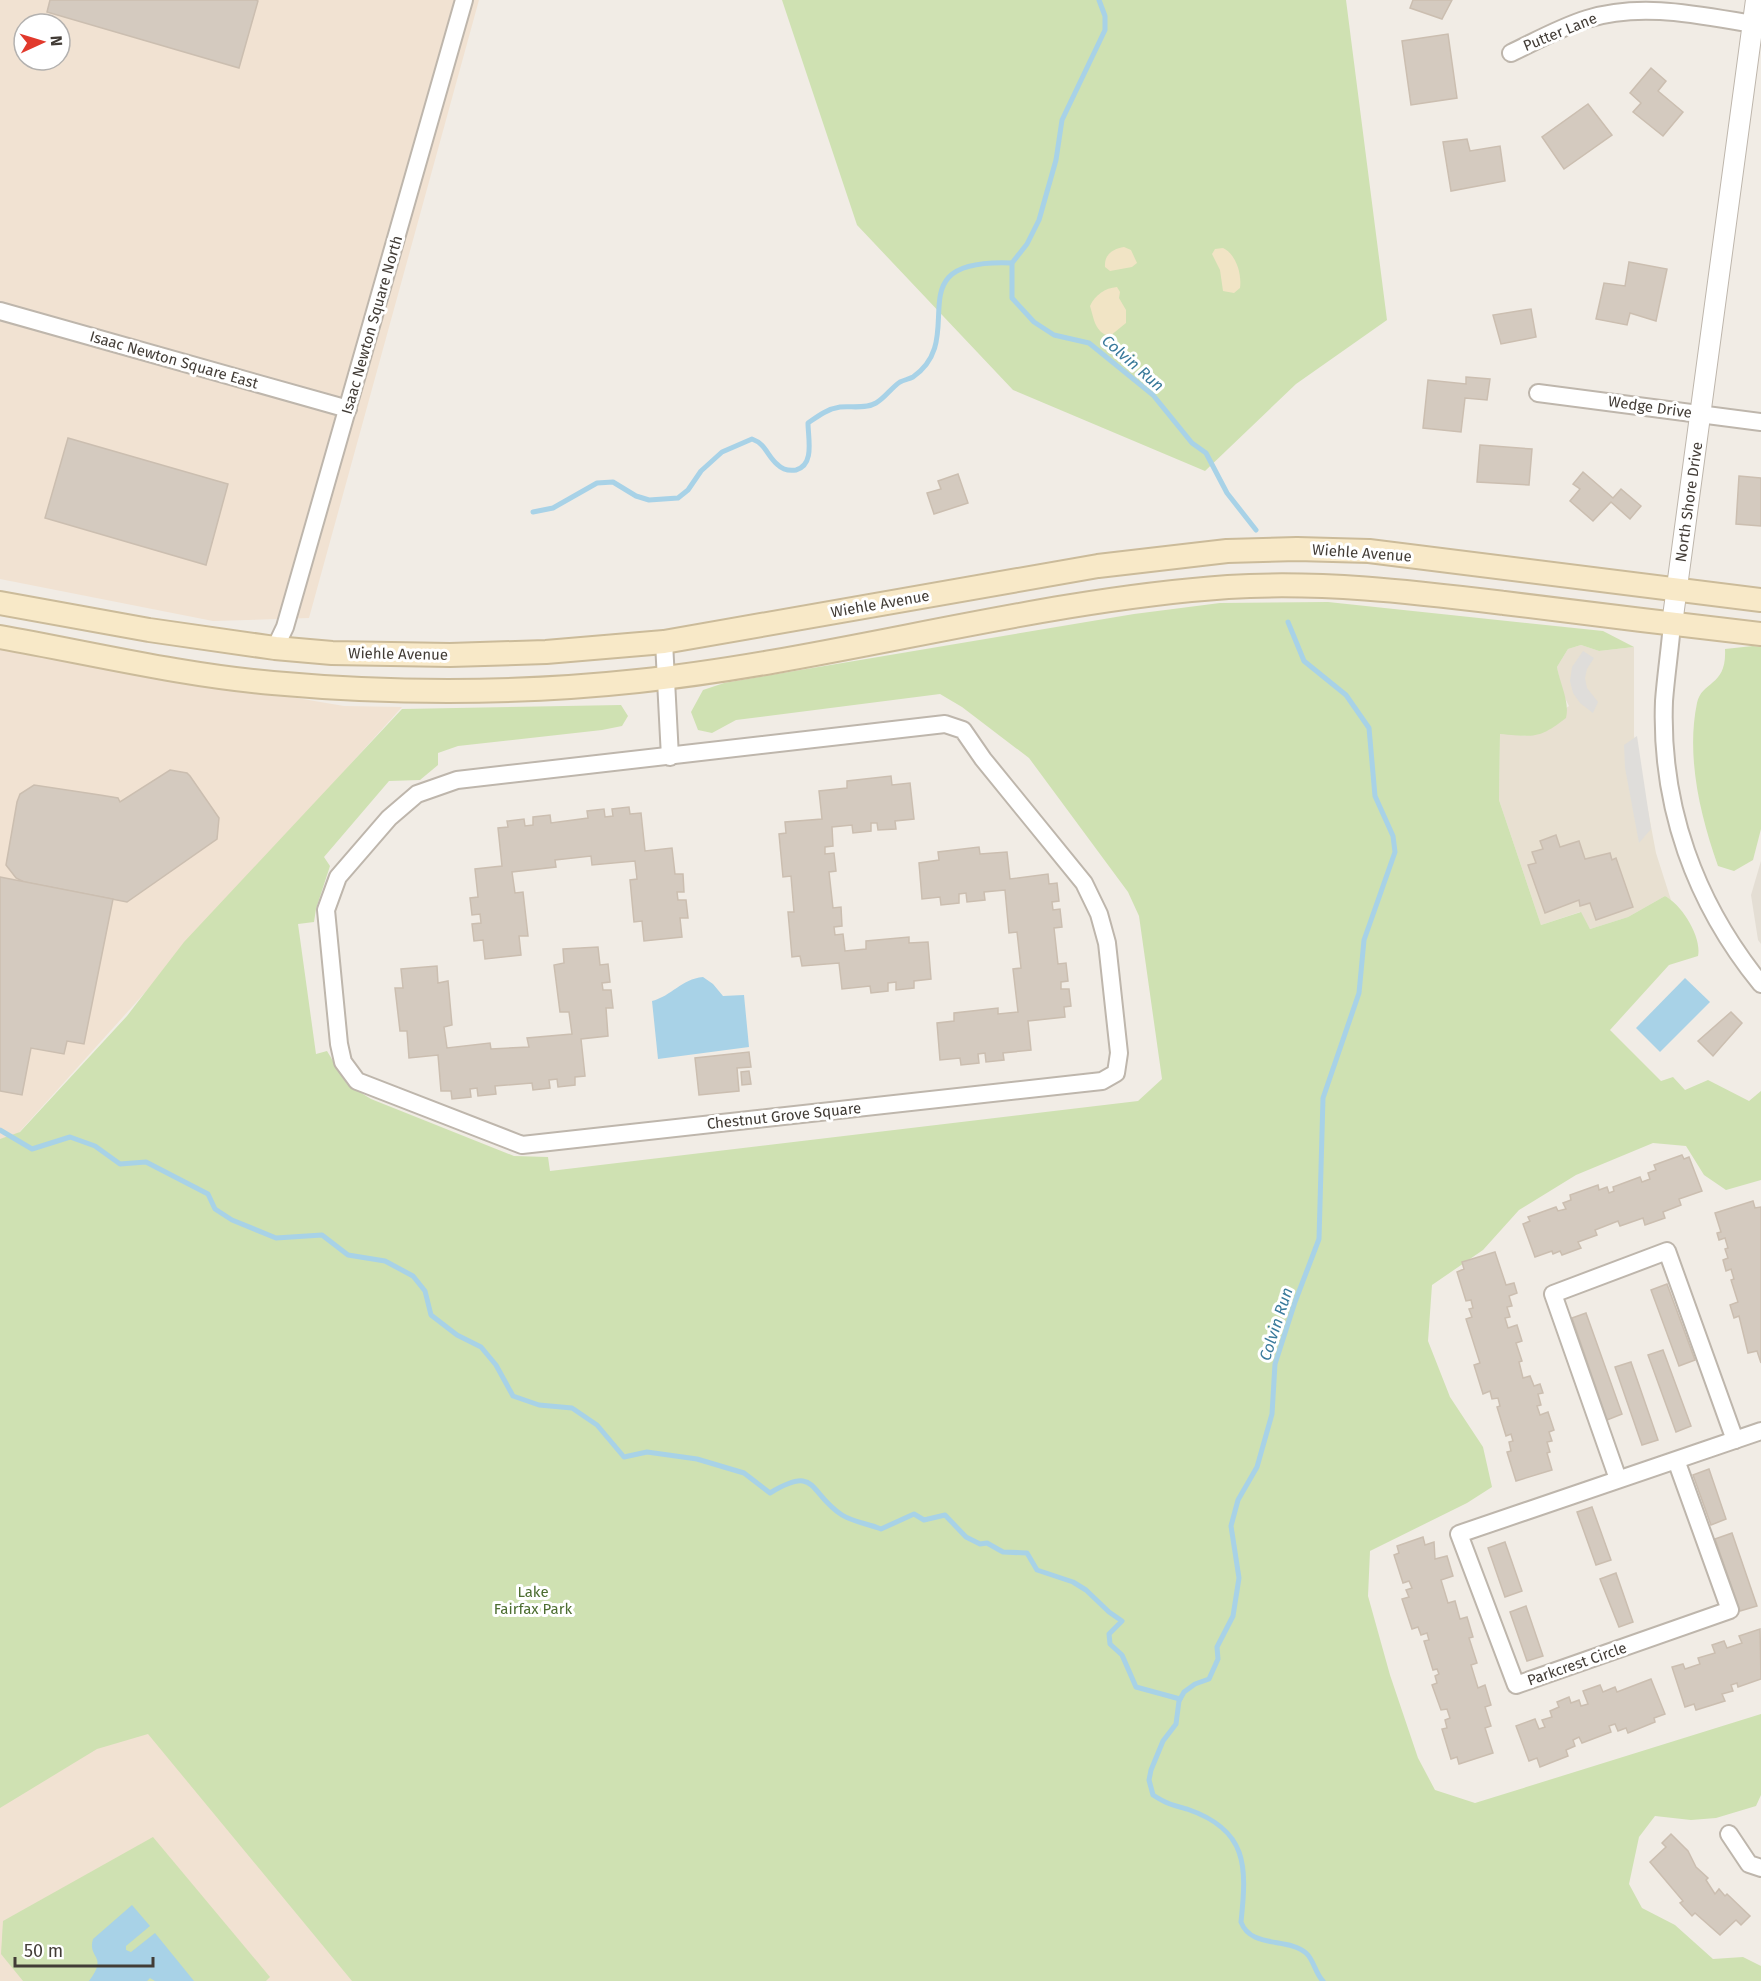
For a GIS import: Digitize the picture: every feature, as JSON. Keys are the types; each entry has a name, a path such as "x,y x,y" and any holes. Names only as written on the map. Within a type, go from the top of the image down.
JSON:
{"main road":[{"name":"Wiehle Avenue","path":"0,603 149,630 275,648 450,655 546,652 664,642 1098,566 1227,551 1297,549 1369,551 1761,600"},
{"path":"0,637 206,675 294,684 452,691 549,688 665,678 1114,600 1230,587 1369,588 1761,634"}],"street":[{"name":"Isaac Newton Square North","path":"275,648 285,627 464,0"},
{"name":"North Shore Drive","path":"1756,0 1672,624 1664,702 1667,773 1677,822 1688,859 1709,907 1726,936 1761,984"},
{"name":"Putter Lane","path":"1511,53 1587,19 1612,12 1642,10 1683,13 1753,24"},
{"name":"Isaac Newton Square East","path":"0,311 348,409"},
{"name":"Wedge Drive","path":"1538,393 1761,422"},
{"path":"664,642 670,757"},
{"name":"Chestnut Grove Square","path":"945,724 963,730 983,759 1084,884 1099,914 1107,943 1115,1008 1119,1053 1116,1073 1102,1081 522,1145 357,1081 344,1062 339,1044 326,910 338,877 389,818 417,794 457,780 670,757 934,725 945,724"},
{"path":"1618,1479 1553,1294 1667,1251 1735,1440"},
{"name":"Parkcrest Circle","path":"1676,1460 1730,1610 1516,1685 1459,1534 1761,1431"},
{"path":"1729,1834 1749,1864 1761,1868"}],"shaded area":[{"path":"0,0 479,0 309,618 213,621 0,579"},
{"path":"1581,645 1599,651 1634,647 1634,736 1656,853 1671,900 1665,896 1628,917 1590,929 1580,912 1541,925 1499,800 1500,733 1525,736 1569,706 1562,692 1557,667 1568,649"},
{"path":"0,648 344,706 402,707 14,1138 0,1143"},
{"path":"1583,651 1594,658 1587,669 1585,678 1587,688 1598,702 1593,713 1580,703 1573,693 1570,681 1572,667"},
{"path":"1637,736 1651,829 1639,843 1625,768 1624,745"},
{"path":"1761,861 1761,944 1758,940 1751,895"},
{"path":"0,1553 353,1981 0,1981"}],"green space":[{"path":"782,0 1346,0 1387,320 1296,384 1205,471 1013,390 857,225"},
{"name":"Lake Fairfax Park","path":"1328,602 1603,631 1634,647 1599,651 1581,645 1568,649 1557,667 1566,699 1566,718 1549,730 1536,735 1500,734 1499,800 1541,925 1581,912 1590,929 1628,917 1665,896 1684,914 1697,940 1698,956 1669,965 1610,1030 1661,1081 1673,1077 1685,1090 1708,1080 1749,1101 1761,1091 1761,1180 1726,1190 1704,1175 1686,1146 1653,1143 1576,1175 1519,1210 1483,1250 1432,1285 1428,1341 1450,1397 1483,1447 1492,1487 1467,1503 1370,1551 1368,1596 1390,1675 1418,1758 1435,1790 1475,1803 1761,1714 1761,1795 1756,1806 1716,1818 1691,1820 1655,1816 1639,1837 1629,1884 1642,1908 1675,1925 1713,1959 1743,1957 1761,1966 1761,1981 352,1981 148,1734 97,1749 0,1808 0,1139 20,1132 127,1016 184,942 402,709 621,705 628,716 622,726 602,730 458,746 438,753 438,765 420,780 389,781 324,857 330,866 314,922 298,924 316,1054 327,1051 347,1084 371,1099 514,1156 548,1157 550,1171 1138,1101 1162,1079 1139,916 1128,892 1029,758 962,707 940,694 736,720 712,733 698,730 691,712 703,690 724,683 1134,614 1220,603"},
{"path":"1761,647 1761,829 1753,860 1734,871 1718,866 1706,826 1694,764 1694,723 1700,696 1722,670 1725,649"},
{"path":"153,1837 270,1977 266,1981 23,1981 1,1954 3,1921"}],"sand":[{"path":"1124,247 1131,250 1137,263 1132,267 1110,271 1105,267 1107,256 1112,251"},
{"path":"1223,248 1235,260 1239,271 1240,288 1234,293 1223,291 1220,270 1212,254 1215,249"},
{"path":"1117,287 1120,292 1119,298 1126,310 1126,323 1110,336 1098,329 1090,306 1101,293"}],"water":[{"path":"703,977 713,984 723,996 744,995 749,1047 658,1059 652,1001 682,984"},
{"path":"1685,978 1710,1002 1660,1052 1636,1028"},
{"path":"132,1905 150,1926 126,1946 126,1950 131,1952 155,1933 194,1981 155,1981 150,1978 147,1981 89,1981 97,1966 92,1945 93,1939"}],"building":[{"path":"50,0 258,1 239,68 72,19 72,12 47,12"},
{"path":"1413,0 1452,0 1442,19 1410,8"},
{"path":"1448,34 1457,98 1411,105 1402,41"},
{"path":"1651,68 1666,81 1658,91 1683,112 1663,136 1633,112 1641,103 1630,93"},
{"path":"1588,104 1612,135 1564,169 1542,137"},
{"path":"1467,139 1470,151 1500,146 1505,181 1451,191 1443,142"},
{"path":"1629,262 1667,269 1656,321 1630,313 1627,325 1596,319 1604,283 1625,286"},
{"path":"1531,309 1536,337 1501,344 1493,315"},
{"path":"1466,377 1490,379 1487,400 1465,398 1461,432 1423,428 1428,380 1466,384"},
{"path":"68,438 228,484 206,565 45,518"},
{"path":"1480,445 1532,449 1529,485 1477,482"},
{"path":"1583,472 1613,498 1621,489 1641,506 1630,519 1611,502 1593,521 1570,501 1580,489 1573,484"},
{"path":"958,474 968,503 934,514 927,493 941,489 938,481"},
{"path":"1739,476 1761,478 1761,526 1736,524"},
{"path":"170,770 187,773 219,818 217,839 127,902 24,882 16,878 6,865 17,802 20,794 34,785 118,798 120,802"},
{"path":"891,776 892,785 910,783 914,819 895,821 896,829 878,830 877,823 871,823 871,831 853,833 852,825 832,827 833,846 825,847 825,854 834,853 836,871 829,872 833,908 841,907 842,926 834,927 835,935 843,934 845,951 866,949 866,941 909,937 909,943 928,942 931,979 914,981 914,988 896,990 896,982 888,983 888,991 871,993 870,986 842,989 839,963 802,966 800,956 792,957 788,912 794,912 791,876 783,877 779,834 786,833 785,822 822,819 819,791 847,788 847,781"},
{"path":"629,807 630,814 641,813 645,851 672,848 675,874 683,874 684,892 677,892 678,900 686,900 688,918 680,918 682,937 644,941 642,921 634,922 630,880 637,879 635,861 592,865 591,856 555,860 556,867 512,872 515,893 523,892 528,936 519,936 521,955 485,959 483,940 474,941 472,924 481,923 480,914 472,915 470,898 478,897 475,869 502,866 498,828 508,827 507,821 524,819 525,826 533,825 533,817 550,815 551,823 588,818 587,811 604,809 605,817 613,816 612,809"},
{"path":"1556,835 1560,847 1579,841 1585,859 1610,853 1612,860 1616,858 1633,907 1596,920 1590,903 1580,906 1579,900 1545,913 1528,865 1536,863 1532,852 1543,849 1540,841"},
{"path":"979,847 980,854 1007,852 1010,879 1048,874 1049,884 1057,883 1059,901 1052,902 1053,910 1060,909 1062,927 1054,928 1058,964 1066,963 1068,981 1061,982 1061,989 1069,989 1071,1006 1064,1007 1065,1017 1028,1021 1031,1050 1003,1053 1004,1060 986,1062 985,1053 978,1054 979,1063 961,1065 960,1058 940,1060 937,1023 954,1021 954,1013 998,1008 998,1014 1018,1012 1013,969 1021,968 1017,932 1009,933 1005,890 984,892 985,900 967,902 966,893 959,894 959,903 941,905 940,897 922,899 919,863 939,860 938,852"},
{"path":"0,877 113,899 84,1044 67,1041 64,1054 31,1048 22,1095 0,1091"},
{"path":"598,947 600,965 608,964 610,982 602,983 603,990 611,990 613,1008 606,1008 608,1036 581,1039 585,1076 575,1077 575,1085 558,1087 557,1079 549,1080 550,1088 533,1090 532,1083 495,1086 496,1094 478,1096 477,1088 470,1089 471,1097 452,1099 451,1091 441,1091 438,1055 409,1058 407,1031 400,1031 395,988 403,988 401,969 437,966 438,983 448,981 452,1025 444,1027 447,1048 490,1043 491,1049 529,1047 527,1038 572,1034 569,1012 560,1012 554,965 564,963 563,949"},
{"path":"1731,1012 1742,1023 1713,1056 1698,1041"},
{"path":"749,1052 751,1067 737,1068 739,1091 699,1095 695,1058"},
{"path":"749,1071 751,1084 742,1085 741,1072"},
{"path":"1682,1155 1684,1159 1689,1157 1702,1191 1679,1199 1681,1205 1663,1212 1665,1218 1645,1225 1643,1218 1620,1226 1618,1221 1595,1230 1597,1235 1578,1242 1581,1248 1562,1255 1560,1251 1553,1254 1552,1251 1535,1257 1523,1224 1530,1221 1528,1217 1556,1207 1558,1211 1566,1209 1563,1203 1571,1200 1570,1195 1598,1185 1599,1190 1607,1187 1609,1193 1614,1191 1613,1187 1640,1177 1642,1182 1650,1179 1648,1173 1656,1170 1654,1165"},
{"path":"1753,1201 1755,1208 1761,1207 1761,1363 1757,1351 1748,1353 1739,1316 1734,1318 1730,1305 1738,1302 1731,1280 1734,1279 1731,1269 1726,1271 1723,1260 1728,1258 1725,1249 1728,1248 1725,1238 1719,1240 1717,1233 1721,1232 1715,1213"},
{"path":"1495,1252 1506,1285 1514,1283 1517,1293 1509,1296 1512,1306 1507,1307 1510,1317 1505,1318 1508,1328 1517,1325 1522,1341 1516,1343 1522,1361 1519,1362 1523,1378 1530,1376 1534,1386 1540,1384 1543,1393 1538,1394 1541,1405 1537,1406 1540,1415 1548,1412 1554,1430 1549,1432 1552,1441 1547,1442 1550,1452 1547,1453 1552,1470 1516,1481 1507,1452 1511,1451 1509,1442 1513,1441 1511,1434 1506,1436 1497,1407 1500,1406 1498,1398 1492,1399 1490,1391 1483,1394 1474,1365 1480,1363 1466,1319 1472,1317 1469,1309 1473,1308 1471,1300 1466,1301 1457,1272 1464,1269 1462,1262"},
{"path":"1667,1284 1695,1360 1679,1366 1651,1290"},
{"path":"1586,1313 1622,1414 1607,1420 1572,1318"},
{"path":"1663,1350 1691,1426 1676,1432 1648,1355"},
{"path":"1631,1362 1658,1440 1642,1445 1615,1367"},
{"path":"1709,1469 1726,1519 1711,1525 1693,1475"},
{"path":"1592,1507 1611,1560 1596,1565 1577,1512"},
{"path":"1732,1533 1757,1606 1740,1611 1715,1539"},
{"path":"1423,1537 1425,1545 1434,1542 1435,1559 1447,1556 1453,1576 1441,1580 1448,1603 1455,1601 1460,1619 1467,1617 1473,1637 1469,1638 1477,1663 1471,1665 1478,1688 1485,1685 1491,1705 1485,1707 1491,1726 1485,1728 1493,1753 1459,1764 1457,1757 1451,1759 1442,1729 1447,1728 1445,1720 1450,1718 1447,1709 1441,1710 1432,1685 1437,1683 1435,1676 1439,1674 1437,1669 1433,1670 1424,1641 1429,1640 1427,1633 1421,1635 1418,1627 1412,1629 1402,1599 1409,1597 1406,1590 1412,1588 1409,1581 1403,1583 1394,1555 1399,1553 1397,1546"},
{"path":"1505,1542 1522,1591 1505,1597 1488,1548"},
{"path":"1616,1573 1633,1622 1619,1627 1600,1579"},
{"path":"1526,1606 1543,1656 1527,1661 1510,1612"},
{"path":"1760,1629 1761,1679 1738,1687 1737,1683 1731,1685 1733,1691 1722,1694 1725,1701 1696,1710 1694,1704 1685,1707 1672,1667 1683,1664 1685,1669 1700,1664 1698,1658 1715,1653 1712,1645 1724,1641 1727,1648 1742,1643 1739,1636"},
{"path":"1651,1679 1665,1714 1654,1718 1655,1722 1628,1733 1626,1728 1618,1731 1615,1724 1609,1726 1611,1732 1582,1743 1579,1737 1573,1740 1575,1746 1566,1750 1568,1756 1540,1767 1537,1758 1529,1761 1516,1726 1535,1719 1539,1729 1545,1727 1542,1720 1552,1717 1550,1711 1559,1707 1557,1702 1569,1697 1571,1703 1579,1700 1581,1706 1588,1704 1583,1691 1600,1685 1603,1692 1615,1687 1617,1692"},
{"path":"1671,1834 1688,1851 1696,1867 1708,1878 1706,1880 1715,1894 1719,1889 1725,1896 1727,1894 1750,1916 1741,1925 1736,1920 1720,1935 1695,1913 1692,1916 1680,1903 1683,1901 1650,1862 1666,1847 1662,1843"}],"waterway":[{"name":"Colvin Run","path":"1099,0 1105,16 1105,30 1062,120 1056,160 1039,220 1027,244 1012,263 1012,298 1034,322 1054,335 1089,343 1153,395 1192,443 1206,453 1227,493 1256,530"},
{"path":"533,512 553,508 597,483 613,482 636,496 649,500 678,498 688,490 701,471 722,452 752,439 757,441 782,468 796,470 802,467 806,463 809,450 808,423 835,408 863,407 876,403 900,382 913,377 929,360 936,341 939,303 943,286 954,273 975,265 1012,263"},
{"name":"Colvin Run","path":"1288,622 1304,661 1346,695 1369,728 1375,796 1393,836 1395,852 1364,940 1359,993 1323,1098 1319,1239 1275,1364 1272,1414 1257,1467 1238,1500 1231,1526 1239,1578 1233,1616 1217,1647 1218,1659 1209,1679 1195,1684 1184,1692 1179,1701 1176,1724 1163,1741 1149,1780 1153,1795 1207,1818 1222,1828 1232,1839 1243,1867 1241,1922 1246,1930 1253,1936 1290,1945 1306,1953 1323,1981"},
{"path":"0,1130 32,1149 70,1137 95,1146 120,1164 146,1162 208,1194 215,1209 232,1220 276,1238 322,1235 348,1255 385,1261 413,1276 425,1291 431,1315 457,1335 481,1347 496,1365 513,1396 539,1405 572,1408 597,1425 624,1457 647,1452 697,1459 744,1473 770,1493 785,1485 805,1481 831,1507 856,1521 881,1529 914,1514 924,1520 945,1515 966,1537 980,1544 987,1543 1003,1552 1027,1553 1037,1570 1073,1582 1086,1590 1122,1621 1109,1634 1110,1644 1122,1655 1136,1687 1180,1699"}]}
